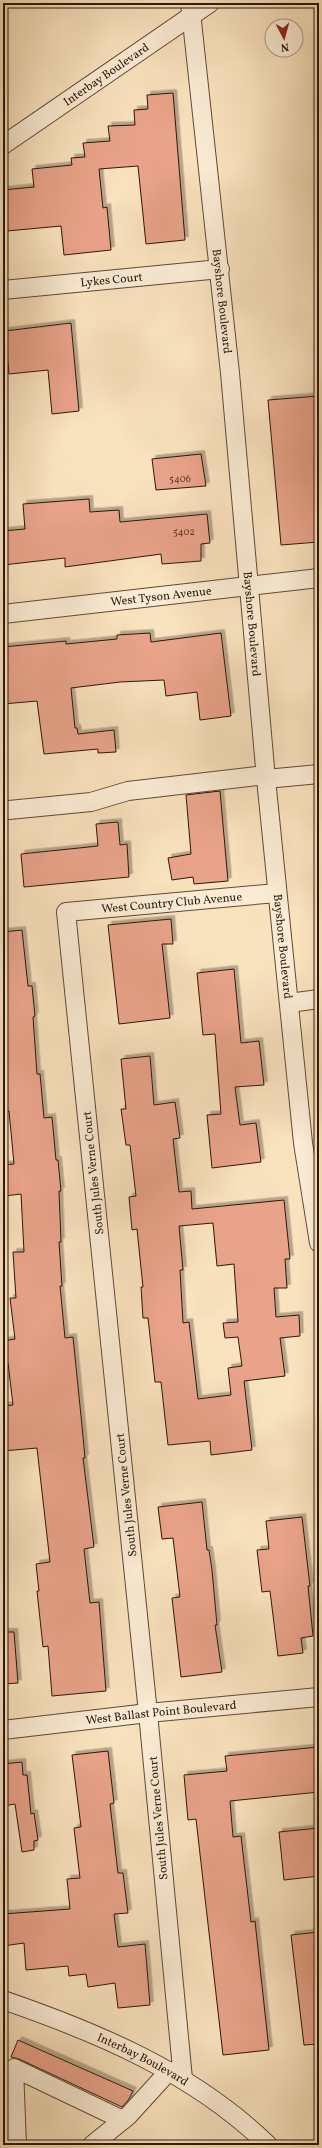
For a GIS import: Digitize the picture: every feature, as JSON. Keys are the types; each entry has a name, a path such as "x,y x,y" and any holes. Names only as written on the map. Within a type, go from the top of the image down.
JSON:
{"street":[{"name":"Interbay Boulevard","path":"3,145 191,9 210,3"},
{"name":"Bayshore Boulevard","path":"191,9 220,269 277,893 289,1003 311,1142 319,1243"},
{"name":"Lykes Court","path":"3,290 220,269"},
{"name":"West Tyson Avenue","path":"3,614 319,578"},
{"path":"9,810 91,802 128,791 266,777 319,774"},
{"name":"West Country Club Avenue","path":"66,912 277,893"},
{"name":"South Jules Verne Court","path":"66,912 148,1713 176,2075"},
{"path":"289,1003 319,1000"},
{"name":"West Ballast Point Boulevard","path":"3,1730 148,1713 319,1697"},
{"name":"Interbay Boulevard","path":"3,2000 65,2021 122,2046 176,2075 216,2101 268,2145"},
{"path":"17,2145 14,2068 123,2120"},
{"path":"92,2145 176,2075"}],"building":[{"path":"173,93 185,240 146,244 138,166 99,169 103,208 107,207 111,250 64,255 61,226 7,231 3,190 34,187 32,169 72,165 71,158 85,157 83,143 110,141 108,126 135,125 134,110 148,109 147,95"},
{"path":"71,323 79,411 52,414 48,370 9,374 5,331"},
{"path":"319,396 319,542 281,545 268,400"},
{"path":"201,454 206,486 156,490 152,459"},
{"path":"89,499 90,512 119,510 120,522 207,514 210,543 201,544 201,561 162,564 161,554 65,567 65,558 3,565 3,531 25,529 23,504"},
{"path":"150,633 151,642 221,633 231,716 200,720 197,692 166,696 164,680 120,682 71,688 75,728 77,728 78,734 114,730 116,752 98,753 98,749 44,754 37,701 3,704 3,647 66,641 66,644 117,639 117,635"},
{"path":"220,791 228,881 194,884 193,877 172,880 168,858 191,854 186,795"},
{"path":"118,822 120,845 127,844 129,877 24,887 21,854 98,846 96,824"},
{"path":"171,919 173,944 162,944 170,1018 119,1024 108,925"},
{"path":"22,930 28,986 32,986 35,1016 33,1017 37,1074 40,1074 44,1118 52,1117 56,1160 58,1160 61,1191 59,1191 61,1242 59,1242 62,1286 60,1286 65,1338 73,1337 85,1458 83,1458 94,1547 84,1549 90,1603 99,1602 106,1691 52,1696 48,1646 43,1647 37,1591 39,1591 36,1564 50,1562 37,1448 3,1451 3,1406 13,1405 8,1363 3,1364 3,1341 15,1339 10,1298 16,1298 13,1252 24,1252 21,1194 5,1196 3,1173 3,1165 14,1164 9,1111 3,1112 3,932"},
{"path":"234,969 241,1043 259,1041 264,1085 235,1087 240,1125 256,1123 261,1162 212,1168 207,1115 221,1114 215,1034 203,1035 197,973"},
{"path":"150,1056 154,1105 175,1102 180,1138 173,1139 179,1192 191,1191 192,1209 284,1200 290,1259 285,1259 287,1288 274,1288 276,1317 299,1315 300,1336 280,1338 285,1376 244,1381 252,1450 211,1455 210,1441 168,1445 161,1382 155,1382 148,1318 143,1318 141,1287 143,1287 137,1229 132,1230 129,1197 136,1196 130,1145 126,1145 121,1109 126,1109 121,1059","holes":["213,1223 217,1266 234,1264 238,1322 223,1323 225,1338 238,1337 242,1366 228,1368 231,1395 198,1399 189,1322 183,1323 180,1270 183,1270 179,1226"]},
{"path":"202,1502 207,1550 209,1550 212,1570 217,1625 215,1625 222,1672 181,1677 172,1598 180,1597 173,1538 162,1539 158,1507"},
{"path":"302,1517 310,1586 308,1586 313,1636 301,1638 303,1653 278,1656 270,1591 262,1592 257,1550 269,1549 266,1521"},
{"path":"3,1632 14,1632 18,1683 3,1684"},
{"path":"319,1747 319,1792 230,1801 233,1837 241,1836 251,1922 255,1921 269,2050 223,2055 196,1819 188,1820 184,1775 227,1771 225,1756"},
{"path":"108,1751 114,1803 110,1804 118,1873 123,1873 128,1913 114,1914 118,1947 145,1944 150,2005 118,2008 115,1983 88,1987 86,1974 69,1976 68,1966 26,1970 24,1943 3,1946 3,1914 70,1909 67,1879 80,1878 74,1828 81,1827 72,1755"},
{"path":"22,1762 23,1775 27,1775 31,1814 34,1813 38,1840 34,1841 34,1850 22,1852 15,1804 3,1806 3,1764"},
{"path":"319,1828 319,1876 284,1880 279,1832"},
{"path":"319,1932 319,2044 304,2045 291,1935"},
{"path":"18,2040 133,2091 129,2099 122,2107 19,2059 11,2057"}]}
